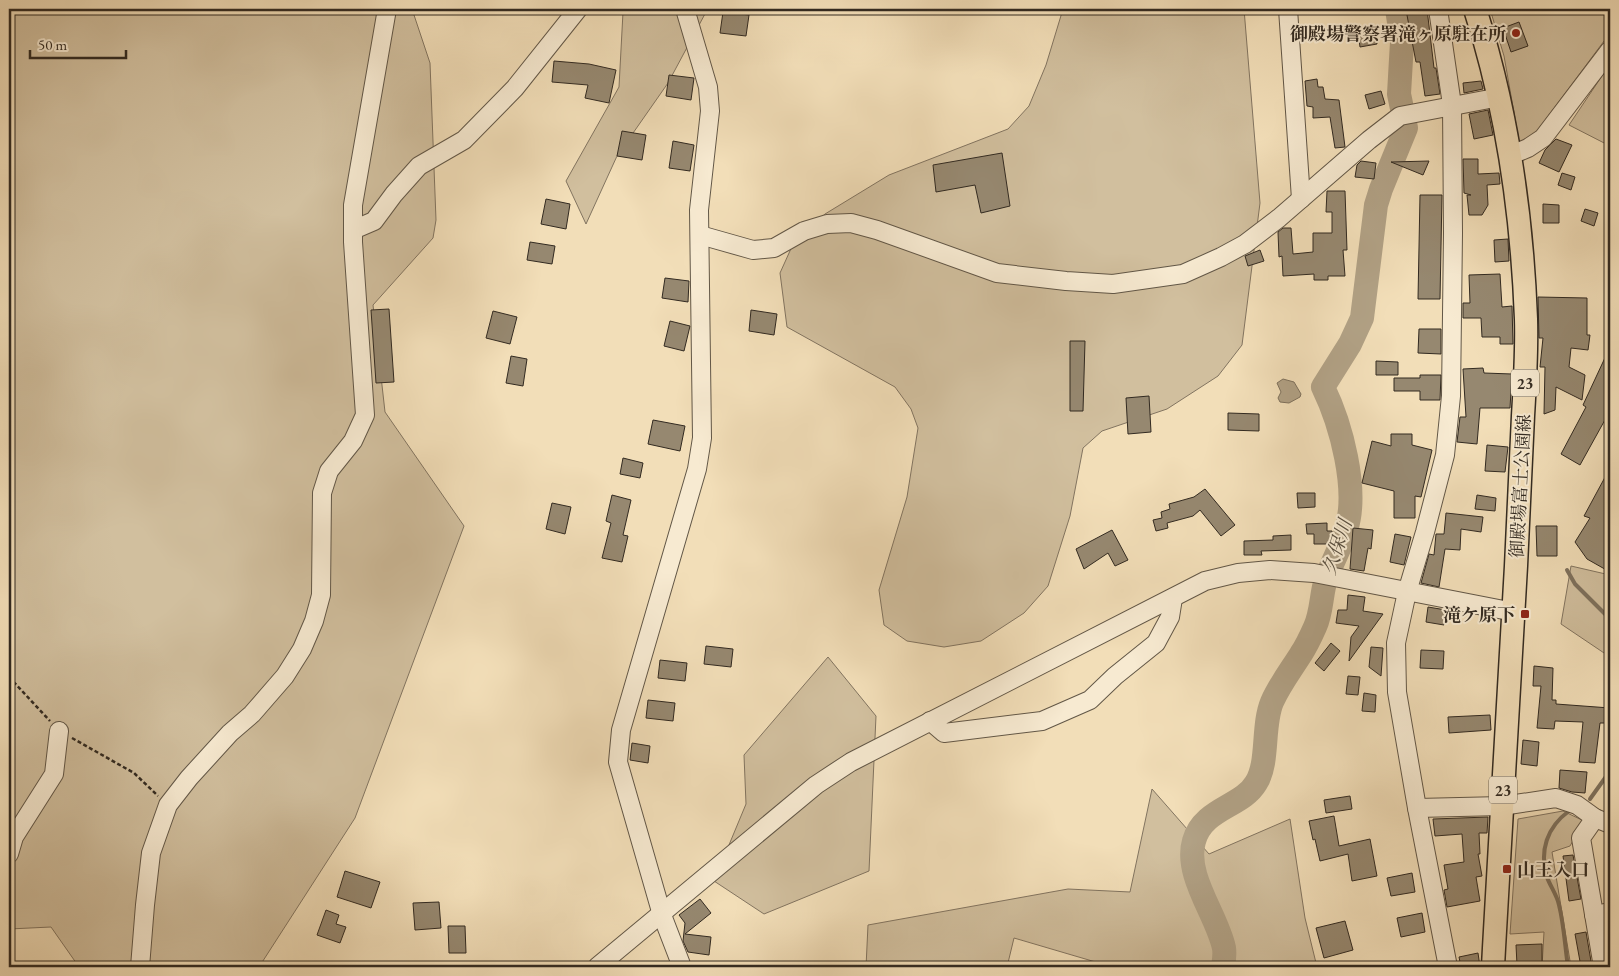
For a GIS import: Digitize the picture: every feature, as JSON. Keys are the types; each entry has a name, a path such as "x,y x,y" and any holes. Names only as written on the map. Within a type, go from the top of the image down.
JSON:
{"main road":[{"name":"御殿場富士公園線","path":"1475,9 1500,97 1511,155 1526,319 1526,369 1494,967"}],"street":[{"path":"140,967 151,853 168,805 189,778 230,733 252,714 285,676 302,649 314,621 321,595 322,493 329,472 353,441 365,415 353,205 387,9"},
{"path":"353,230 374,221 394,194 419,166 464,140 515,88 578,9"},
{"path":"682,967 662,914 618,762 621,730 697,469 702,438 699,210 710,111 708,86 685,9"},
{"path":"1288,9 1301,199"},
{"path":"1438,9 1452,105 1451,396 1445,455 1407,592 1396,643 1397,692 1448,967"},
{"path":"1511,155 1528,148 1543,138 1610,50"},
{"path":"700,235 753,250 774,248 804,231 827,224 851,223 997,273 1113,284 1183,274 1221,258 1245,244 1301,199 1369,140 1404,115 1500,97"},
{"path":"597,967 816,785 850,762 1205,581 1270,570 1314,573 1514,612"},
{"path":"930,722 944,733 1042,721 1090,700 1115,676 1156,643 1170,617 1172,598"},
{"path":"9,854 14,836 54,774 59,731"},
{"path":"1417,808 1502,806 1556,798 1577,805 1603,821 1581,838 1602,914 1603,967"}],"path":[{"path":"9,677 59,731 134,772 168,805"}],"shaded area":[{"path":"9,9 412,9 430,63 436,220 433,238 373,305 385,412 464,526 355,818 259,967 79,967 51,927 9,929"},
{"path":"620,9 706,9 706,12 668,83 617,156 586,224 566,181 619,87 623,12"},
{"path":"1063,9 1244,9 1260,203 1242,345 1218,376 1167,409 1102,431 1083,448 1070,516 1048,586 1024,613 981,641 944,647 907,641 884,625 879,590 907,497 918,428 911,409 895,387 787,327 780,273 794,242 825,214 889,175 1008,129 1029,106 1046,65"},
{"path":"1490,9 1610,9 1610,33 1528,143 1519,141 1504,56"},
{"path":"1610,64 1610,146 1569,125"},
{"path":"1283,379 1294,382 1301,394 1300,397 1289,403 1280,402 1278,398 1281,392 1277,383"},
{"path":"1571,566 1610,575 1610,657 1561,624"},
{"path":"828,657 876,716 869,871 764,914 714,881 746,804 744,755"},
{"path":"1152,789 1209,854 1290,819 1305,918 1317,967 1098,967 1099,963 1014,938 1007,967 866,967 868,925 1068,889 1130,892"},
{"path":"1563,811 1584,821 1570,846 1552,852 1571,967 1542,967 1544,932 1510,934 1518,819"}],"building":[{"path":"1427,9 1434,68 1436,68 1440,94 1425,96 1420,62 1416,62 1406,10"},
{"path":"723,12 749,15 746,36 720,33"},
{"path":"1519,22 1528,46 1511,52 1503,28"},
{"path":"1375,30 1377,44 1360,47 1358,32"},
{"path":"554,61 589,64 616,70 609,103 585,98 588,85 552,82"},
{"path":"669,75 694,78 691,100 666,96"},
{"path":"1317,79 1318,87 1323,87 1325,99 1339,100 1345,147 1335,148 1330,117 1313,118 1313,107 1307,106 1305,81"},
{"path":"1481,81 1483,89 1464,93 1463,83"},
{"path":"1381,91 1385,104 1369,109 1365,95"},
{"path":"1488,110 1493,135 1474,139 1469,114"},
{"path":"622,131 646,135 642,160 617,156"},
{"path":"1556,139 1572,145 1559,172 1539,163 1545,150"},
{"path":"673,141 694,145 690,171 669,168"},
{"path":"1002,153 1010,206 981,213 975,185 936,192 933,165"},
{"path":"1463,159 1478,159 1478,174 1499,173 1500,184 1487,185 1488,205 1482,215 1469,215 1467,195 1471,195 1464,193"},
{"path":"1361,161 1376,163 1374,179 1355,177 1357,165"},
{"path":"1429,161 1423,175 1391,162"},
{"path":"1562,173 1575,177 1571,190 1558,185"},
{"path":"1327,191 1345,191 1347,250 1343,250 1345,276 1328,276 1328,280 1314,280 1314,274 1283,276 1282,256 1279,257 1278,232 1283,228 1291,228 1293,254 1313,252 1313,233 1332,233 1332,212 1326,212"},
{"path":"1420,195 1442,195 1440,299 1418,299"},
{"path":"546,199 570,204 566,229 541,224"},
{"path":"1543,204 1559,205 1559,223 1543,223"},
{"path":"1585,209 1598,213 1594,226 1581,221"},
{"path":"1508,239 1509,261 1495,262 1494,240"},
{"path":"530,242 555,246 552,264 527,260"},
{"path":"1260,250 1264,261 1248,266 1245,256"},
{"path":"1500,274 1502,307 1512,306 1513,344 1500,344 1500,337 1482,337 1481,318 1463,318 1463,303 1470,303 1469,275"},
{"path":"665,278 689,281 688,302 662,298"},
{"path":"1538,297 1587,298 1587,335 1590,335 1588,350 1571,348 1569,367 1585,375 1582,400 1556,387 1555,410 1544,414 1545,367 1540,367 1543,338 1539,338"},
{"path":"389,309 394,382 376,383 371,310"},
{"path":"751,310 777,314 774,335 749,331"},
{"path":"493,311 517,317 510,344 486,338"},
{"path":"670,321 690,326 684,351 664,346"},
{"path":"1419,329 1441,329 1441,354 1418,353"},
{"path":"1070,341 1085,341 1083,411 1070,411"},
{"path":"1610,347 1610,420 1606,418 1580,465 1561,454 1586,407 1583,405"},
{"path":"511,356 527,359 523,386 506,383"},
{"path":"1376,361 1398,362 1398,375 1376,375"},
{"path":"1483,368 1484,373 1512,374 1510,408 1480,408 1477,444 1457,442 1460,417 1466,417 1463,369"},
{"path":"1420,375 1441,375 1440,400 1420,400 1420,391 1394,391 1394,378 1420,378"},
{"path":"1149,396 1151,432 1128,434 1126,398"},
{"path":"1228,413 1259,414 1259,431 1228,430"},
{"path":"653,420 685,426 680,451 648,444"},
{"path":"1391,434 1412,434 1412,445 1432,450 1421,497 1415,496 1415,518 1394,518 1394,491 1362,483 1372,441 1391,446"},
{"path":"1487,445 1508,447 1505,472 1485,471"},
{"path":"623,458 643,463 640,478 620,474"},
{"path":"1610,468 1610,572 1587,559 1575,542 1590,518 1584,516"},
{"path":"1205,489 1235,525 1221,536 1200,510 1193,516 1167,523 1168,528 1156,531 1153,520 1162,518 1161,512 1170,509 1169,504 1194,497"},
{"path":"1297,493 1315,493 1315,507 1298,508"},
{"path":"612,495 631,500 623,535 628,536 622,562 602,558 611,523 606,521"},
{"path":"1477,495 1496,498 1495,511 1475,509"},
{"path":"552,503 571,507 565,534 546,529"},
{"path":"1446,513 1483,517 1481,532 1461,529 1460,550 1445,549 1439,587 1421,583 1429,554 1434,555 1436,534 1444,534"},
{"path":"1327,523 1327,531 1332,531 1333,544 1314,544 1314,534 1307,534 1306,524"},
{"path":"1536,526 1557,526 1557,556 1537,556"},
{"path":"1353,528 1373,530 1371,549 1368,548 1364,571 1350,569"},
{"path":"1112,530 1128,560 1115,566 1108,553 1084,569 1076,549"},
{"path":"1395,534 1411,537 1404,565 1390,562"},
{"path":"1291,535 1291,550 1261,551 1262,555 1244,555 1244,541 1273,540 1273,536"},
{"path":"1348,595 1365,597 1363,611 1383,614 1349,661 1351,637 1359,626 1336,623 1338,610 1347,610"},
{"path":"1428,607 1446,610 1444,625 1426,622"},
{"path":"1331,643 1340,651 1324,671 1315,663"},
{"path":"706,646 733,649 731,667 704,664"},
{"path":"1371,647 1383,648 1381,676 1369,667"},
{"path":"1421,650 1444,651 1443,669 1420,668"},
{"path":"660,660 687,663 685,681 658,678"},
{"path":"1534,666 1553,668 1552,700 1556,700 1556,704 1610,708 1609,723 1600,723 1595,763 1579,762 1583,722 1555,721 1554,729 1537,728 1541,686 1533,686"},
{"path":"1348,676 1360,677 1358,695 1346,694"},
{"path":"1364,693 1376,695 1375,712 1362,711"},
{"path":"648,700 675,703 673,721 646,718"},
{"path":"1490,715 1491,730 1449,733 1448,717"},
{"path":"1523,740 1539,742 1537,766 1521,764"},
{"path":"632,743 650,746 648,763 630,760"},
{"path":"1560,770 1587,772 1585,793 1559,788"},
{"path":"1350,796 1352,809 1326,813 1324,800"},
{"path":"1334,816 1339,846 1370,839 1377,876 1352,881 1348,854 1320,861 1309,821"},
{"path":"1488,817 1487,833 1479,833 1480,854 1478,854 1482,876 1476,877 1480,901 1447,907 1444,890 1448,889 1444,865 1464,862 1462,834 1435,836 1433,819"},
{"path":"1573,855 1581,899 1569,901 1563,856"},
{"path":"345,871 380,882 371,908 337,897"},
{"path":"1412,873 1415,892 1391,896 1387,878"},
{"path":"700,899 711,913 685,934 711,937 709,955 688,952 683,941 685,923 679,915"},
{"path":"439,902 441,928 415,930 413,903"},
{"path":"326,910 339,915 336,924 346,927 340,943 317,935"},
{"path":"1422,913 1425,932 1401,937 1397,918"},
{"path":"1345,921 1353,950 1324,958 1316,928"},
{"path":"448,926 465,926 466,953 449,953"},
{"path":"1586,932 1592,967 1581,967 1575,934"},
{"path":"1542,944 1542,964 1517,965 1516,945"},
{"path":"1478,953 1480,967 1461,967 1459,957"}],"waterway":[{"name":"久保川","path":"1223,967 1224,950 1220,935 1193,867 1194,841 1206,821 1214,814 1242,798 1250,791 1260,775 1263,765 1267,722 1272,702 1315,627 1326,579 1346,530 1350,496 1346,457 1336,419 1323,387 1350,344 1362,318 1376,205 1406,128 1399,94 1402,42 1397,9"},
{"path":"1567,570 1575,584 1610,619"},
{"path":"1590,799 1610,771"},
{"path":"1568,967 1561,913 1557,898 1547,877 1544,858 1550,832 1561,817 1569,811"}],"place":[{"name":"御殿場警察署滝ヶ原駐在所","path":"1516,33"},
{"name":"滝ケ原下","path":"1525,614"},
{"name":"山王入口","path":"1507,869"}]}
